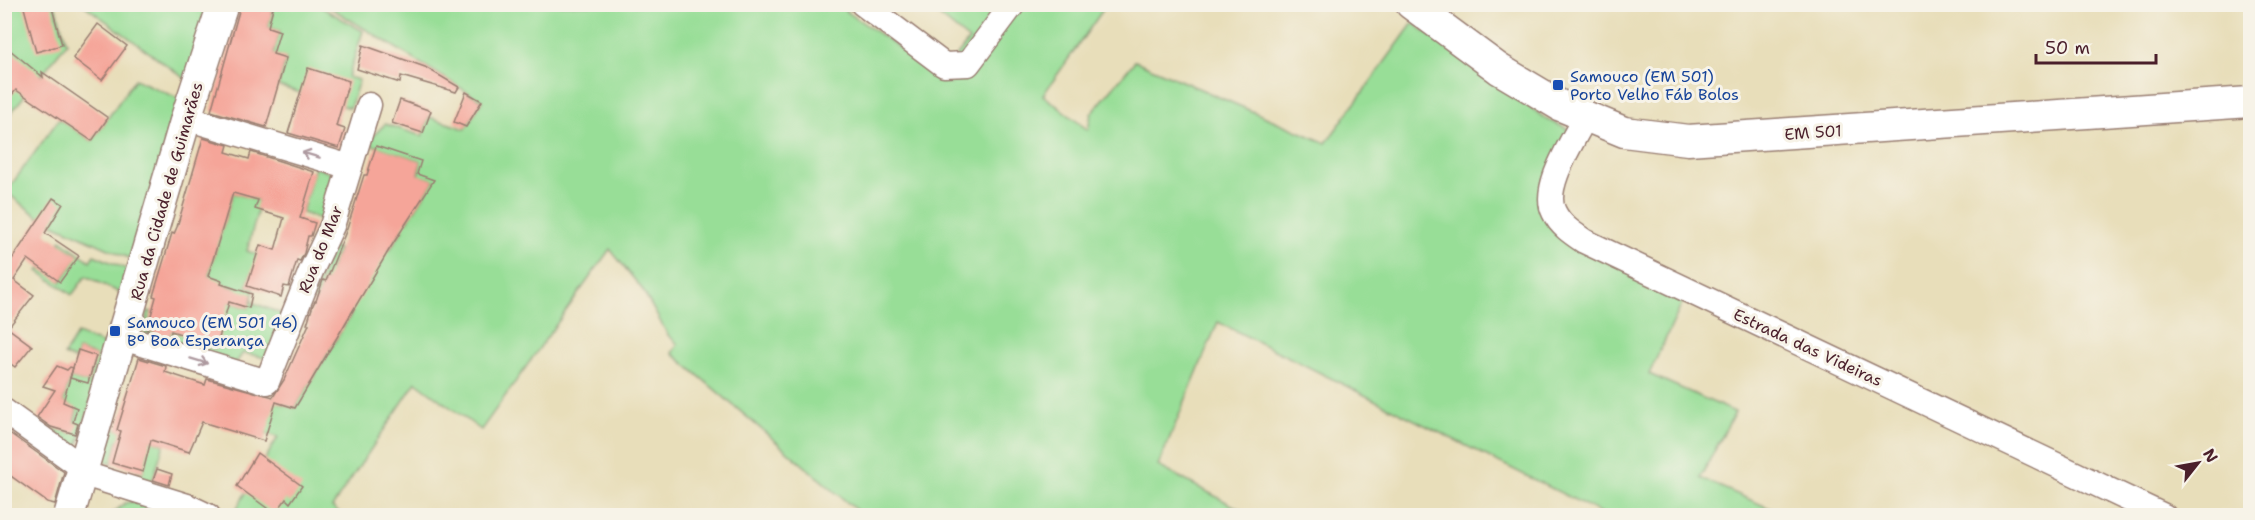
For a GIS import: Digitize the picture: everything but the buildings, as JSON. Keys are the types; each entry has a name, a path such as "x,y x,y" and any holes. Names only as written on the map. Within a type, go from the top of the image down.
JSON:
{"main road":[{"name":"Rua da Cidade de Guimarães","path":"69,516 186,118 223,4"},
{"name":"EM 501","path":"1411,4 1531,90 1585,117 1624,132 1688,141 2250,102"}],"street":[{"path":"863,4 944,65 968,64 1013,4"},
{"path":"186,118 350,167 369,105"},
{"name":"Estrada das Videiras","path":"1585,117 1557,171 1551,191 1553,211 1567,230 1584,242 2164,516"},
{"name":"Rua do Mar","path":"123,338 267,382 310,271 332,226 350,167"},
{"path":"4,411 82,471 188,506 208,516"}],"green space":[{"path":"316,4 363,31 348,77 359,80 350,108 278,86 286,59 273,54 280,31 268,27 274,5"},
{"path":"1107,4 1043,95 1088,130 1091,114 1135,61 1326,143 1413,23 1548,120 1577,133 1553,211 1688,291 1649,374 1735,412 1700,478 1785,515 1605,515 1218,322 1158,466 1251,515 862,515 672,353 678,344 668,335 642,289 610,249 481,430 416,382 332,507 343,515 237,516 234,513 278,437 247,428 273,397 277,385 284,388 279,403 295,408 352,313 345,310 345,286 323,280 316,301 311,300 333,247 338,249 330,271 361,280 381,247 390,250 403,229 397,226 399,219 408,221 434,180 418,175 421,161 369,144 373,136 385,124 422,136 429,117 465,129 482,101 326,5 837,5 941,76 969,40 926,5"},
{"path":"5,5 55,5 67,43 5,120"},
{"path":"84,5 212,5 187,80"},
{"path":"135,79 180,99 133,260 40,218 6,192 59,119 92,141"},
{"path":"315,167 335,176 323,220 302,213"},
{"path":"233,193 258,200 258,210 247,251 265,257 251,274 247,286 254,289 251,302 285,315 268,362 262,357 243,353 236,363 147,335 144,331 148,311 152,312 147,331 169,338 172,328 190,337 190,340 216,348 226,301 249,308 250,302 233,297 235,288 221,284 208,276"},
{"path":"61,240 90,261 94,255 129,270 122,294 86,276 72,295 38,271 41,268 61,282 78,256 59,242"},
{"path":"77,334 107,345 76,452 45,428 52,419 55,421 53,428 72,433 77,409 63,402 70,378 88,383 96,356 78,350 75,360 64,355"},
{"path":"113,428 164,444 151,485 135,480 137,471 143,472 148,449 118,440 112,463 104,460"},
{"path":"138,500 180,516 110,516 125,503"}],"place":[{"name":"Samouco (EM 501) Porto Velho Fáb Bolos","path":"1558,85"},
{"name":"Samouco (EM 501 46) Bº Boa Esperança","path":"115,331"}]}
